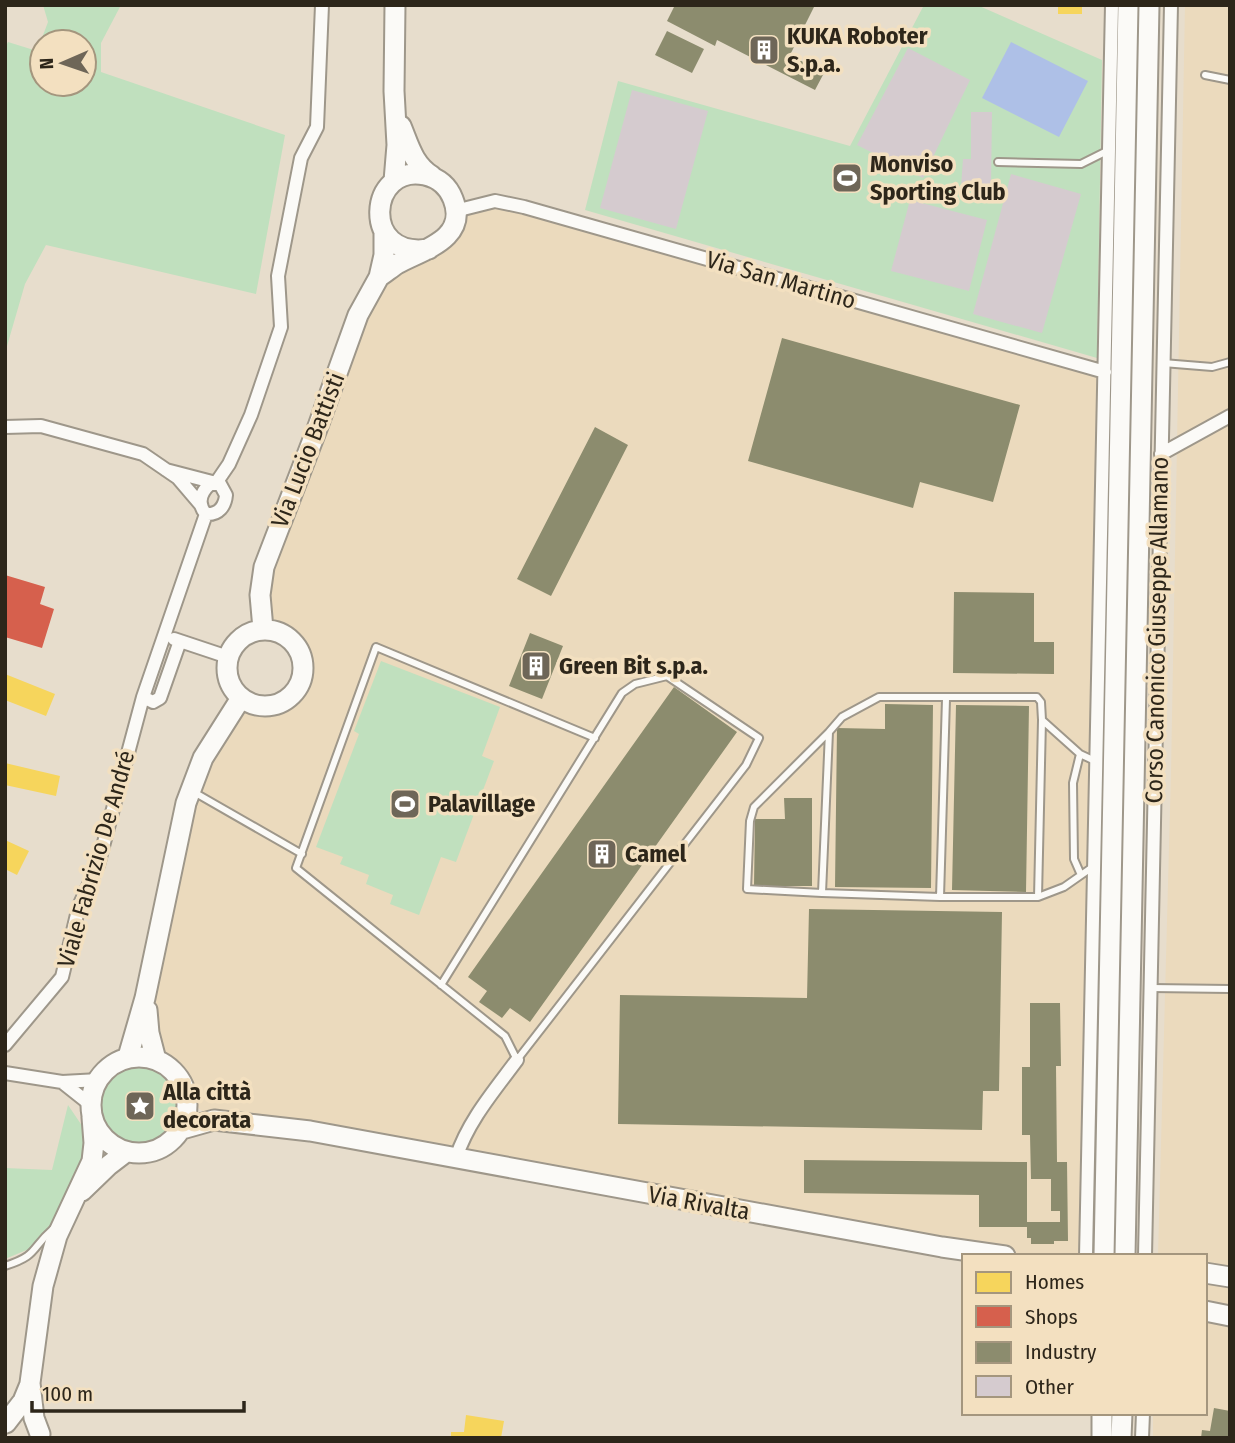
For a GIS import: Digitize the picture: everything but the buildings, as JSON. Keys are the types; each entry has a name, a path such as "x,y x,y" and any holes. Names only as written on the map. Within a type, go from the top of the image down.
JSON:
{"street":[{"name":"Viale Fabrizio De André","path":"216,483 229,464 251,415 281,327 278,276 301,159 317,127 322,5"},
{"name":"Via Lucio Battisti","path":"263,629 260,595 264,567 358,315 379,277 384,255 384,233 378,211 386,190 394,181 397,118 394,91 396,5"},
{"path":"1086,1254 1112,5"},
{"name":"Corso Canonico Giuseppe Allamano","path":"1104,1254 1128,5"},
{"name":"Corso Canonico Giuseppe Allamano","path":"1125,1254 1149,5"},
{"name":"Corso Canonico Giuseppe Allamano","path":"1145,1254 1171,5"},
{"name":"Via Lucio Battisti","path":"379,277 448,235 454,224 456,211 442,182 422,170 416,162 397,118"},
{"path":"394,181 416,174 428,175 442,182"},
{"name":"Via San Martino","path":"456,211 495,201 524,207 1105,372"},
{"path":"384,233 393,243 404,249 429,249"},
{"path":"1161,454 1230,416"},
{"path":"5,427 41,426 143,454 178,478 204,510"},
{"path":"166,470 216,483"},
{"name":"Viale Fabrizio De André","path":"5,1047 62,977 79,906 98,865 143,697 204,510 201,495 210,484 216,483 224,488 224,505 216,513 204,510"},
{"path":"263,629 277,631 297,647 302,658 303,674 291,696 279,704 265,707 252,705 241,698 228,680 226,669 228,657 238,640 248,633 263,629"},
{"path":"164,636 228,657"},
{"path":"143,697 153,702 160,698 180,641"},
{"path":"128,1057 145,998 186,803 203,758 241,698"},
{"path":"145,998 149,1033 156,1060"},
{"path":"6,1423 23,1401 30,1383 49,1258 92,1161 94,1143 92,1111 93,1091 99,1080 106,1069 128,1057 156,1060 179,1077 188,1100 188,1113 183,1129 170,1143 157,1151 142,1154 126,1152 113,1147 103,1138 92,1111 62,1083"},
{"path":"456,1158 473,1120 517,1060"},
{"path":"5,1073 62,1083 99,1080"},
{"path":"188,1100 214,1120"},
{"name":"Via Rivalta","path":"183,1129 214,1120 310,1131 991,1254"},
{"path":"75,1197 109,1164 126,1152"},
{"name":"Via Rivalta","path":"942,1247 962,1256"},
{"path":"1207,1273 1230,1277"},
{"path":"1207,1311 1230,1316"},
{"path":"30,1383 33,1410 41,1436"},
{"path":"1102,1415 1102,1438"},
{"path":"1121,1438 1122,1415"},
{"path":"1142,1438 1143,1415"},
{"path":"6,1423 26,1423 41,1436"}],"lane":[{"path":"1205,75 1230,80"},
{"path":"998,162 1082,164 1109,151"},
{"path":"1163,363 1212,367 1230,362"},
{"path":"441,985 595,738 622,693 635,684 667,677 759,738 746,765 517,1060 505,1036 441,985 296,869 376,648 595,738"},
{"path":"1038,897 1042,720 1041,702 1037,697 879,697 842,717 754,807 750,821 747,888 940,897 1038,897 1064,887 1094,865"},
{"path":"940,897 946,699"},
{"path":"1042,720 1080,754 1097,762"},
{"path":"822,893 829,732"},
{"path":"1080,754 1073,783 1073,859 1081,875"},
{"path":"191,790 302,854"},
{"path":"1150,988 1230,989"},
{"path":"5,1266 24,1260 36,1251 45,1236 65,1218"}],"shaded area":[{"path":"1185,5 1230,5 1230,1438 1153,1438 1153,1415 1207,1415 1207,1254 1158,1254 1171,773"},
{"path":"495,201 1105,372 1086,1254 993,1254 214,1120 188,1100 179,1077 156,1060 145,998 186,803 241,698 265,707 279,704 298,687 303,674 302,658 297,646 289,638 277,631 263,629 260,595 379,277 440,243 455,211"}],"green space":[{"path":"43,5 121,5 101,43 101,72 285,135 256,294 46,245 25,284 5,353 5,48 8,42 28,48 28,98 98,98 98,28 46,28 48,22"},
{"name":"Monviso Sporting Club","path":"924,5 977,5 1102,60 1097,358 585,210 618,81 850,146"},
{"name":"Palavillage","path":"381,661 500,707 482,756 494,761 456,862 441,857 419,915 390,904 393,895 366,884 369,875 340,864 343,857 316,847 359,734 354,731"},
{"path":"141,1065 156,1068 169,1077 178,1090 181,1105 178,1120 169,1133 156,1142 141,1145 126,1142 113,1133 104,1120 101,1105 104,1090 113,1077 126,1068"},
{"path":"68,1105 89,1136 84,1169 61,1212 29,1249 5,1259 5,1168 52,1170"}],"water":[{"path":"1011,42 1088,81 1059,137 982,98"}],"place":[{"name":"KUKA Roboter S.p.a.","path":"764,50"},
{"name":"Monviso Sporting Club","path":"847,178"},
{"name":"Green Bit s.p.a.","path":"536,666"},
{"name":"Palavillage","path":"405,804"},
{"name":"Camel","path":"602,854"},
{"name":"Alla città decorata","path":"140,1106"}]}
